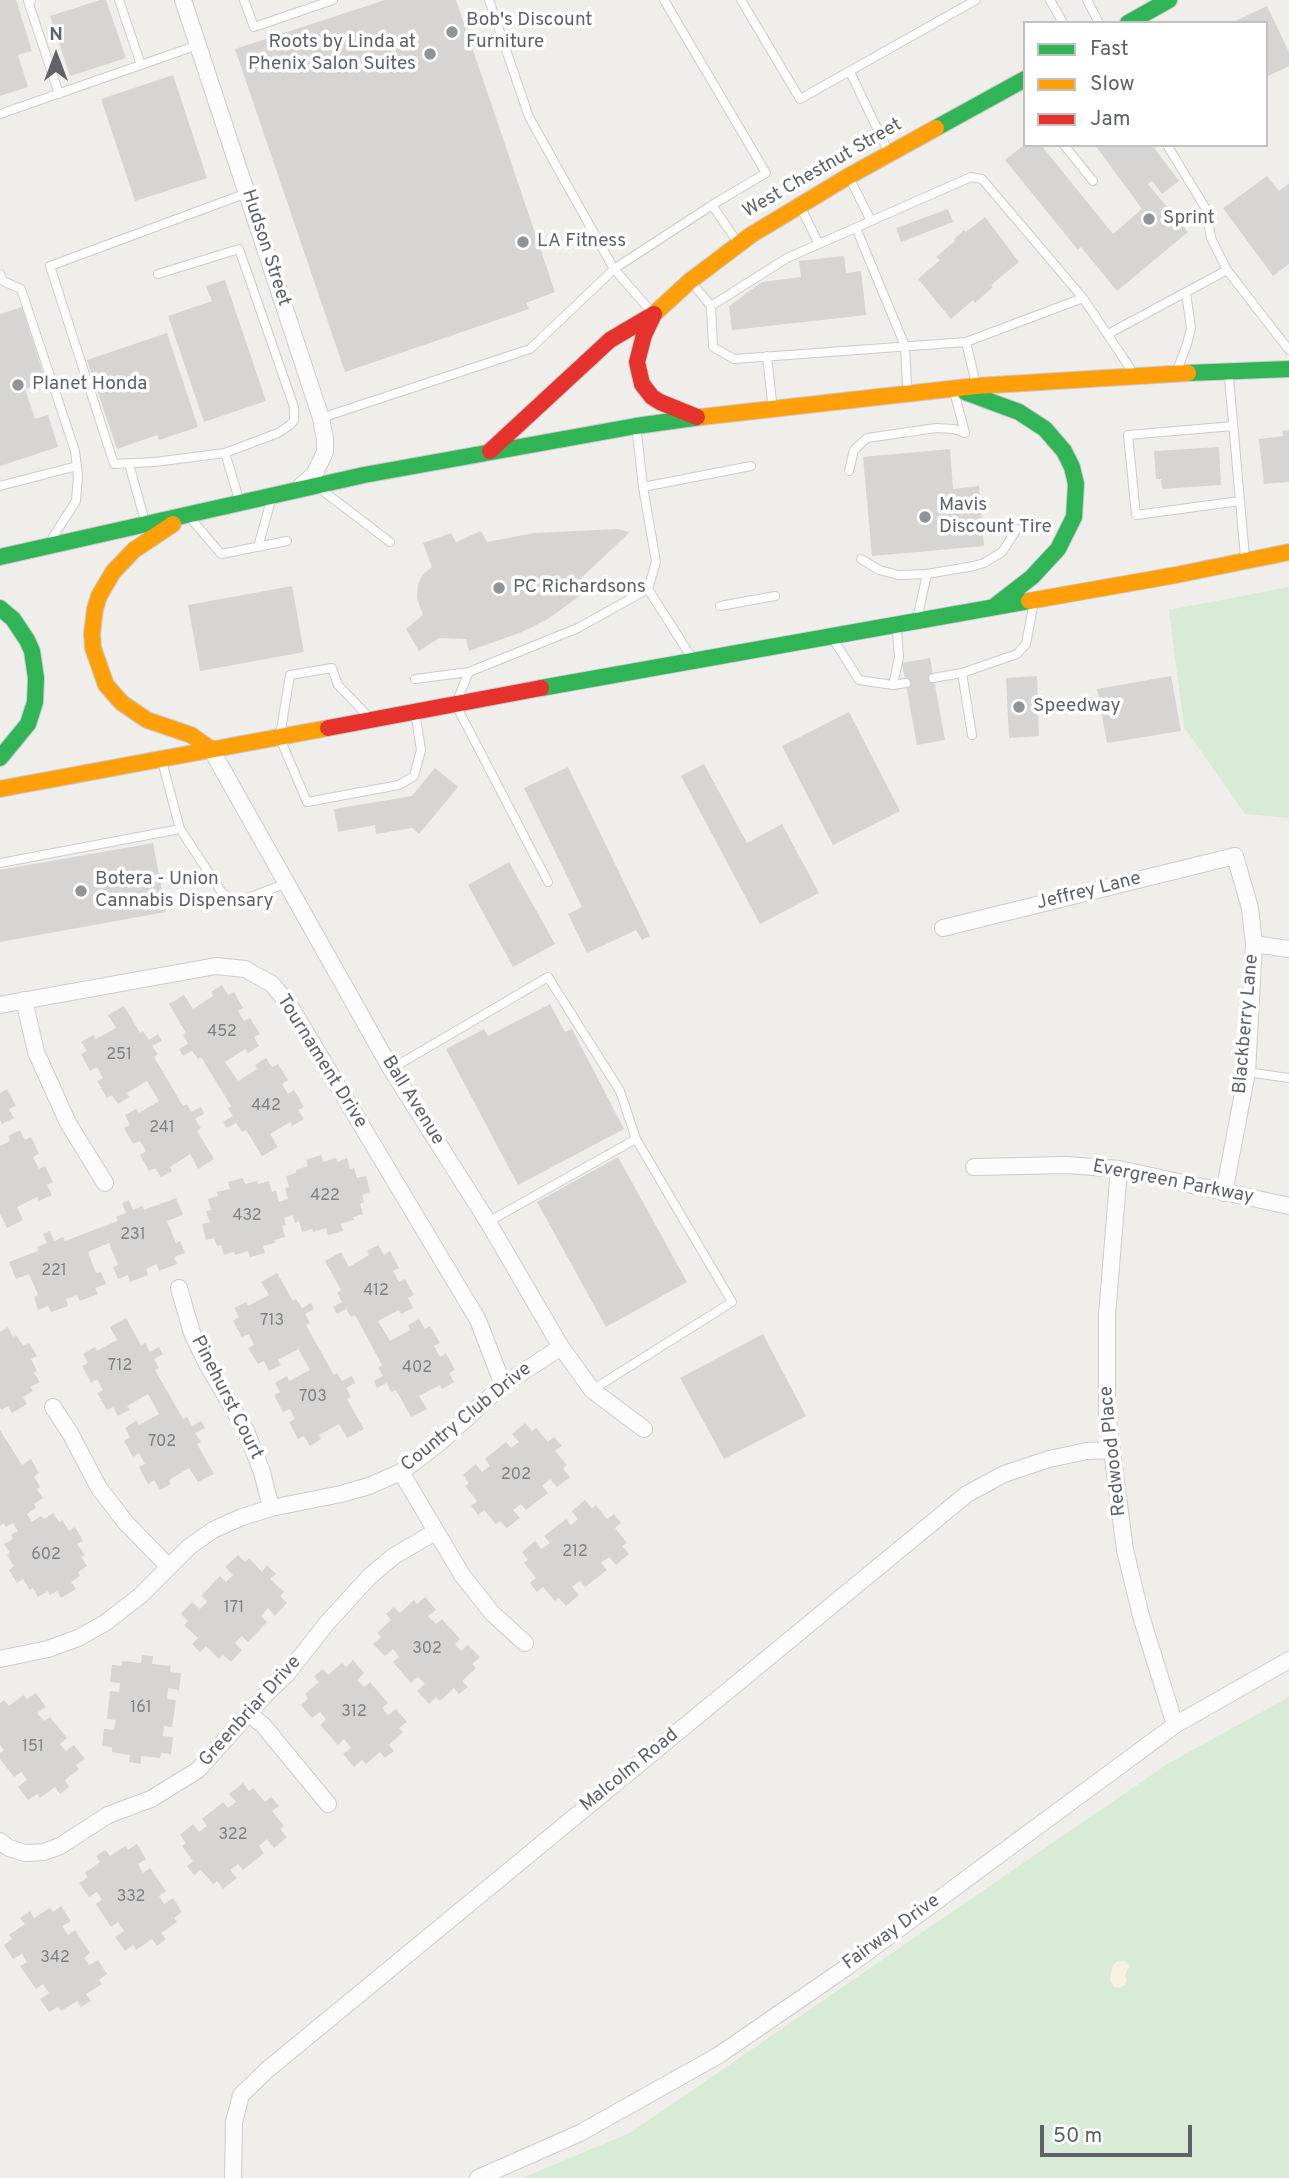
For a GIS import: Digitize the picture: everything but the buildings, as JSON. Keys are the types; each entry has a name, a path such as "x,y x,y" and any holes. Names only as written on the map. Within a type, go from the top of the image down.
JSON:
{"main road":[{"path":"1132,21 1169,0"},
{"name":"West Chestnut Street","path":"654,314 690,281 739,244 800,206 889,154 1023,85"},
{"path":"654,314 644,335 637,362 642,384 652,397 660,402 701,418"},
{"path":"490,451 610,340 654,314"},
{"path":"0,556 315,485 636,426 976,386 1135,375 1289,369"},
{"path":"954,388 1007,406 1036,422 1059,443 1069,459 1074,475 1076,505 1064,540 1042,568 993,608"},
{"path":"188,515 134,550 113,572 99,596 95,610 93,648 106,685 122,703 146,720 191,735 211,749"},
{"path":"0,789 1289,552"},
{"path":"0,608 13,619 27,640 35,665 36,691 28,724 0,758"}],"street":[{"name":"Hudson Street","path":"183,0 321,418 326,444 323,459 314,475 296,490"},
{"name":"Ball Avenue","path":"211,749 391,1069 488,1222 561,1347 592,1390 644,1429"},
{"name":"Jeffrey Lane","path":"943,928 1236,856"},
{"name":"Blackberry Lane","path":"1224,1193 1247,1072 1254,944 1250,908 1236,856"},
{"path":"1254,944 1289,949"},
{"name":"Tournament Drive","path":"0,1005 216,966 245,969 272,984 289,1006 478,1320 503,1385"},
{"path":"24,1000 36,1052 68,1123 105,1183"},
{"name":"Evergreen Parkway","path":"974,1167 1067,1165 1119,1169 1289,1206"},
{"name":"Redwood Place","path":"1119,1169 1107,1315 1107,1413 1125,1550 1141,1616 1175,1725"},
{"name":"Pinehurst Court","path":"179,1288 192,1333 246,1431 262,1472 271,1508"},
{"name":"Country Club Drive","path":"0,1659 78,1639 124,1609 188,1547 214,1530 271,1508 341,1494 369,1486 401,1472 438,1444 503,1385 561,1347"},
{"path":"53,1407 71,1433 99,1488 126,1523 168,1566"},
{"name":"Malcolm Road","path":"233,2178 234,2122 241,2095 288,2052 967,1494 1004,1474 1049,1459 1087,1451 1112,1450"},
{"path":"401,1472 462,1575 492,1613 525,1643"},
{"name":"Greenbriar Drive","path":"0,1841 9,1848 25,1853 44,1852 60,1846 108,1815 151,1799 198,1770 287,1674 327,1623 370,1576 394,1556 435,1532"},
{"name":"Fairway Drive","path":"478,2178 580,2133 719,2054 847,1967 1175,1725 1289,1660"},
{"path":"248,1714 263,1725 328,1804"}],"lane":[{"path":"31,0 28,1 60,94"},
{"path":"119,0 141,65"},
{"path":"244,0 254,27 333,0"},
{"path":"489,0 529,117 614,269 654,314"},
{"path":"321,418 530,349 614,269 766,173 664,0"},
{"path":"741,0 800,99 976,0"},
{"path":"1050,0 1062,21"},
{"path":"1087,0 1098,21"},
{"path":"0,114 198,45"},
{"path":"850,72 889,154"},
{"path":"1066,147 1093,181"},
{"path":"1168,147 1206,209 1211,238 1227,270 1289,350"},
{"path":"849,176 871,221"},
{"path":"711,306 787,258 971,177 982,179 1083,298 1135,375"},
{"path":"158,274 239,249 284,373 294,407 294,420 278,433 225,453 171,461 114,464 50,266 247,193"},
{"path":"712,205 739,244"},
{"path":"800,206 819,244"},
{"path":"856,228 905,346 908,392"},
{"path":"1108,334 1227,270"},
{"path":"0,274 3,281 21,289 75,451 76,501 47,546"},
{"path":"690,281 711,306 713,346 734,359 966,342 1083,298"},
{"path":"1175,373 1191,328 1186,293"},
{"path":"966,342 976,386"},
{"path":"767,356 772,408"},
{"path":"1229,371 1245,561"},
{"path":"849,471 855,450 867,438 936,428 965,433 954,388"},
{"path":"415,680 469,672 578,628 648,589 656,562 636,426"},
{"path":"1233,426 1128,435 1136,514 1240,501"},
{"path":"225,453 240,502"},
{"path":"129,464 146,523"},
{"path":"0,486 77,466"},
{"path":"643,487 751,466"},
{"path":"315,485 390,542"},
{"path":"258,547 273,495"},
{"path":"188,515 221,554 288,541"},
{"path":"861,559 888,574 927,574 984,563 1002,552 1017,529"},
{"path":"916,621 927,574"},
{"path":"648,589 693,660"},
{"path":"720,606 775,596"},
{"path":"933,678 962,673 1017,654 1026,644 1034,600"},
{"path":"893,685 899,657 897,625"},
{"path":"832,636 859,680 893,685 906,682"},
{"path":"372,720 338,685 331,668 290,676 280,738 307,802 399,785 414,776 421,750 416,712"},
{"path":"469,672 456,705 548,882"},
{"path":"962,673 972,735"},
{"path":"161,758 180,829 221,891 232,900 245,899 287,883"},
{"path":"0,863 180,829"},
{"path":"391,1069 548,977 620,1091 636,1139 732,1302 592,1390"},
{"path":"1247,1072 1289,1078"},
{"path":"488,1222 636,1139"}],"green space":[{"path":"1289,587 1289,818 1245,814 1184,727 1169,610"},
{"path":"1289,1697 1289,2178 522,2178 630,2133 1169,1763"}],"sand":[{"path":"1124,1961 1129,1966 1125,1976 1127,1980 1125,1985 1114,1987 1110,1981 1112,1967 1116,1962"}],"traffic: fast":[{"path":"1132,21 1169,0"},
{"path":"936,128 1023,80"},
{"path":"1188,373 1289,369"},
{"path":"965,392 1019,412 1045,429 1064,451 1076,484 1074,517 1058,549 1032,577 996,605"},
{"path":"0,557 364,475 636,426 701,417"},
{"path":"541,688 1029,601"},
{"path":"0,608 13,619 27,640 32,651 36,678 35,702 28,724 0,758"}],"traffic: slow":[{"path":"654,314 690,281 751,235 936,128"},
{"path":"701,417 976,386 1188,373"},
{"path":"173,524 134,550 113,572 95,609 93,648 106,685 122,703 147,720 191,735 211,749"},
{"path":"1029,601 1289,552"},
{"path":"0,789 328,728"}],"traffic: jam":[{"path":"654,314 644,335 637,362 642,384 652,397 660,402 697,417"},
{"path":"490,451 610,340 654,314"},
{"path":"328,728 541,688"}],"place":[{"name":"Bob's Discount Furniture","path":"452,32"},
{"name":"Roots by Linda at Phenix Salon Suites","path":"430,54"},
{"name":"Sprint","path":"1149,219"},
{"name":"LA Fitness","path":"523,242"},
{"name":"Planet Honda","path":"18,385"},
{"name":"Mavis Discount Tire","path":"925,517"},
{"name":"PC Richardsons","path":"499,588"},
{"name":"Speedway","path":"1019,707"},
{"name":"Botera - Union Cannabis Dispensary","path":"81,891"}]}
